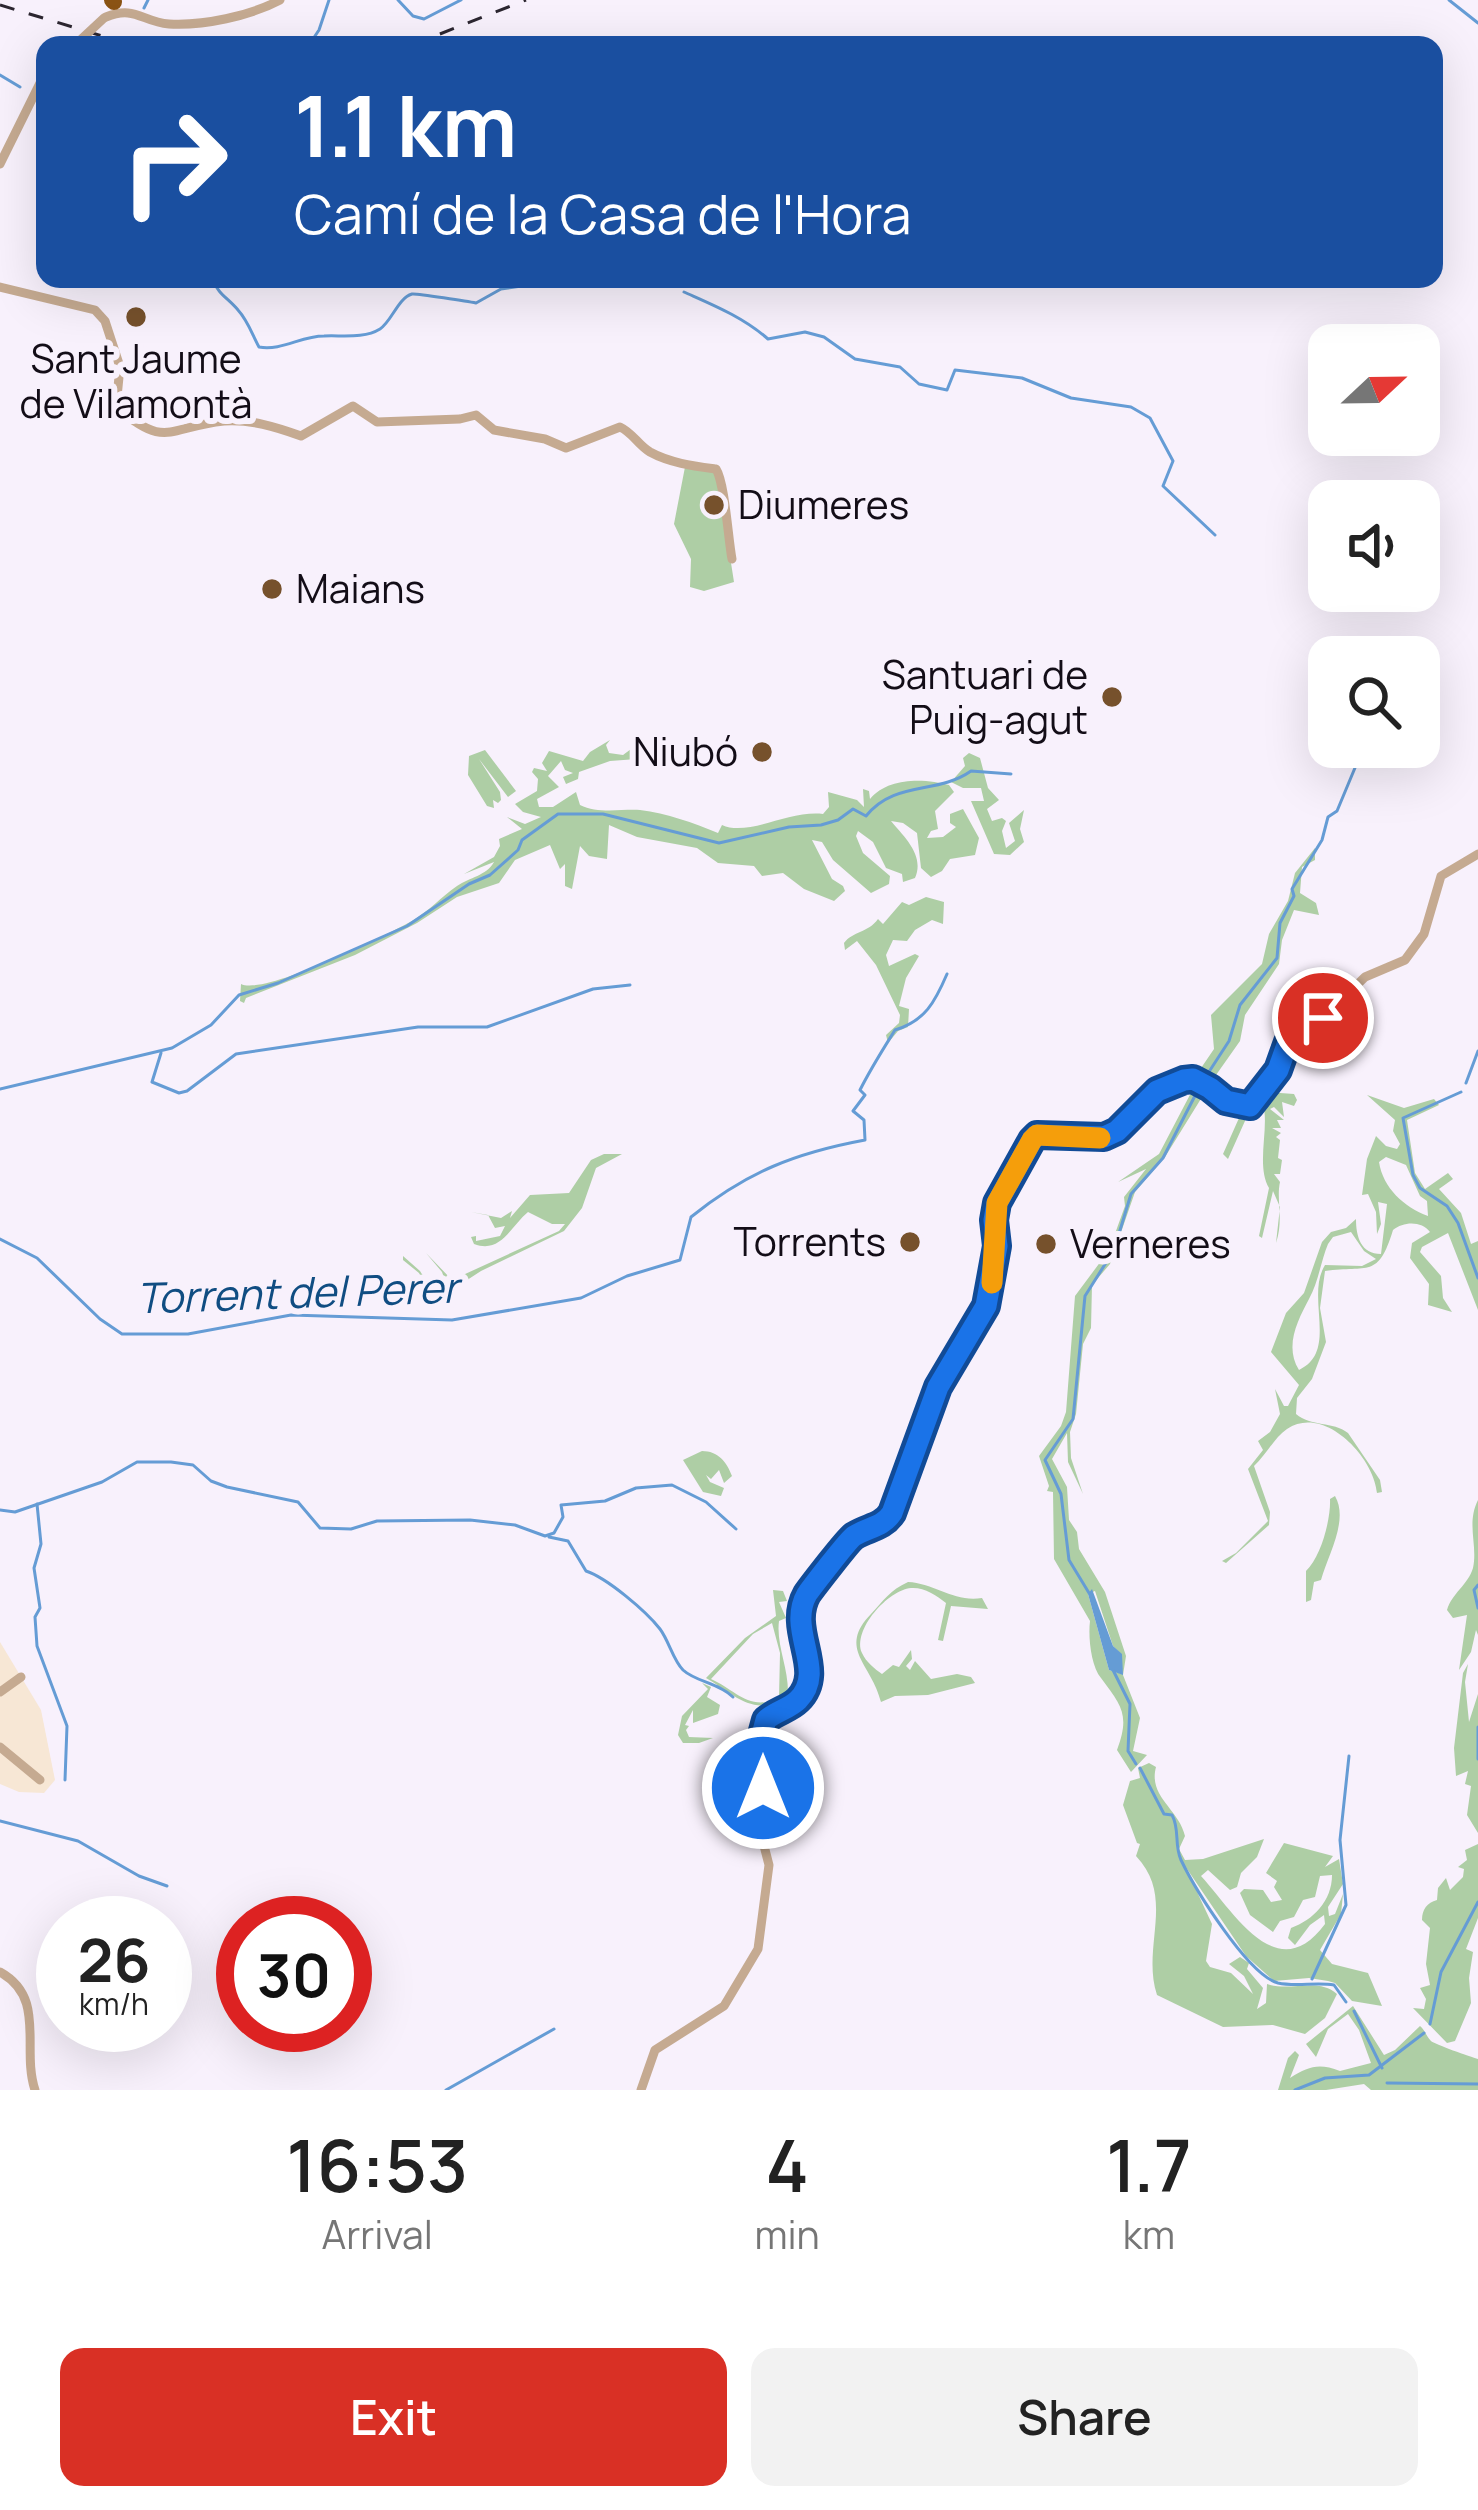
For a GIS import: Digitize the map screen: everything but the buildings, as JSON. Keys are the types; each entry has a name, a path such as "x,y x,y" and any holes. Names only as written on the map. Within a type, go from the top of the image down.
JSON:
{"street":[{"path":"85,36 119,7 168,24 259,10 280,0"},
{"path":"0,164 36,91"},
{"path":"0,287 95,310 105,320 120,367 116,407 157,434 238,421 301,436 353,406 377,422 476,415 494,430 545,439 566,448 620,427 650,452 692,467 716,469 722,478 732,559"},
{"path":"641,2090 655,2050 724,2006 758,1949 769,1865 761,1834 761,1733 766,1720 800,1698 806,1685 810,1653 802,1638 800,1610 848,1540 885,1523 892,1513 938,1387 986,1306 997,1246 997,1203 1032,1140 1037,1135 1104,1137 1117,1131 1157,1091 1184,1080 1193,1079 1226,1101 1250,1106 1278,1070 1288,1042 1323,1018 1365,977 1405,960 1424,934 1441,876 1478,854"},
{"path":"0,1692 21,1676"},
{"path":"0,1747 40,1780"},
{"path":"0,1972 14,1980 27,1998 33,2032 29,2072 35,2090"}],"shaded area":[{"path":"0,1642 41,1710 55,1780 44,1793 19,1792 0,1784"}],"green space":[{"path":"685,467 717,473 734,582 704,591 690,587 691,559 674,524"},
{"path":"610,740 606,745 609,753 623,755 635,746 637,759 610,761 579,772 578,779 566,784 563,777 573,773 561,761 548,776 559,787 537,799 539,807 553,807 576,792 580,805 587,808 650,811 718,833 722,825 744,828 823,814 829,807 828,792 857,800 864,807 863,789 869,791 870,799 887,786 930,781 949,785 954,792 935,811 938,829 927,838 943,837 956,827 950,823 950,814 963,809 979,838 975,855 950,859 931,877 921,868 917,833 891,821 912,847 917,862 915,878 903,882 902,874 886,868 873,842 858,831 863,853 890,876 889,884 871,893 833,860 822,842 812,840 832,879 845,891 834,901 804,889 783,873 762,876 754,866 718,863 697,848 637,837 609,825 607,859 589,856 580,846 572,889 565,886 565,864 560,869 550,845 515,860 499,883 457,897 355,955 240,1001 241,984 274,981 352,951 412,921 457,886 487,870 494,862 464,874 494,857 499,839 522,829 507,817 525,824 541,817 515,804 537,791 538,779 532,772 534,768 547,771 542,763 549,751 583,761"},
{"path":"485,750 516,791 508,797 479,759 500,792 501,800 493,800 494,808 487,806 468,775 469,756"},
{"path":"969,753 980,758 988,788 999,800 987,809 992,821 1006,821 1002,831 1006,848 1015,841 1009,823 1024,810 1020,829 1024,842 1010,855 994,854 971,801 984,801 981,788 951,782"},
{"path":"1315,848 1315,860 1302,867 1300,893 1316,903 1319,915 1294,910 1279,964 1245,1015 1240,1041 1209,1085 1199,1079 1199,1071 1214,1049 1211,1015 1262,964 1269,934 1288,901 1295,873"},
{"path":"926,897 944,902 943,924 932,920 907,941 893,940 886,955 889,966 919,956 906,978 899,1006 909,1009 908,1027 888,1043 886,1035 899,1023 900,1015 876,965 857,941 845,950 844,943 878,919 883,924 902,902 909,905"},
{"path":"1187,1081 1207,1089 1165,1157 1135,1192 1110,1264 1092,1285 1091,1328 1083,1344 1070,1432 1071,1458 1083,1494 1068,1462 1067,1433 1052,1459 1067,1487 1069,1520 1077,1532 1079,1549 1105,1592 1126,1656 1123,1675 1140,1718 1133,1751 1147,1755 1131,1772 1117,1750 1122,1711 1095,1666 1090,1621 1054,1559 1053,1492 1047,1491 1039,1456 1066,1412 1075,1296 1104,1257 1105,1237 1112,1242 1124,1197 1146,1169 1118,1182 1159,1154 1193,1089","holes":["1095,1591 1113,1646 1122,1655 1122,1674 1109,1670 1088,1594"]},
{"path":"1265,1092 1294,1094 1297,1100 1294,1106 1282,1102 1284,1117 1274,1107 1270,1109 1284,1120 1277,1120 1281,1128 1272,1128 1281,1133 1276,1137 1282,1160 1280,1174 1274,1174 1280,1182 1279,1205 1273,1191 1262,1238 1269,1188 1263,1168 1262,1101 1249,1112 1228,1159 1223,1154 1243,1109"},
{"path":"1367,1095 1404,1108 1434,1099 1439,1105 1407,1120 1415,1173 1425,1189 1448,1173 1453,1179 1439,1189 1461,1213 1471,1244 1478,1241 1478,1310 1448,1233 1420,1252 1441,1276 1443,1298 1452,1312 1428,1305 1429,1284 1410,1258 1412,1243 1430,1232 1418,1224 1393,1230 1382,1256 1370,1267 1325,1271 1320,1308 1326,1342 1312,1379 1297,1398 1296,1414 1348,1433 1380,1480 1382,1492 1377,1493 1367,1464 1345,1438 1316,1423 1287,1429 1254,1466 1270,1512 1269,1525 1226,1563 1222,1561 1268,1521 1248,1469 1263,1450 1258,1441 1270,1432 1280,1414 1275,1389 1288,1406 1299,1385 1271,1352 1286,1313 1304,1293 1322,1242 1331,1232 1356,1219 1361,1243 1381,1254 1387,1204 1378,1202 1381,1224 1377,1234 1376,1212 1368,1194 1362,1195 1376,1136 1386,1146 1397,1149 1400,1144 1393,1131 1395,1120","holes":["1386,1157 1406,1165 1427,1201 1428,1216 1390,1188 1379,1162","1351,1232 1376,1259 1362,1266 1325,1265 1318,1292 1317,1350 1299,1370 1293,1352 1297,1324 1328,1244 1333,1237"]},
{"path":"622,1154 596,1168 582,1208 564,1231 481,1271 441,1297 433,1299 403,1256 420,1271 433,1292 441,1295 448,1289 442,1272 426,1253 452,1280 559,1231 565,1224 552,1224 528,1212 498,1242 474,1244 471,1237 476,1236 476,1241 500,1236 505,1226 495,1228 488,1215 501,1218 512,1211 510,1218 530,1195 569,1193 591,1160"},
{"path":"702,1451 717,1455 730,1471 732,1476 724,1483 719,1470 711,1479 706,1475 710,1482 724,1488 721,1496 703,1492 683,1460"},
{"path":"1335,1496 1340,1516 1336,1538 1321,1580 1314,1582 1311,1600 1306,1602 1306,1571 1320,1547 1330,1499"},
{"path":"1478,1500 1478,1635 1476,1630 1471,1652 1459,1670 1467,1615 1453,1618 1447,1610 1473,1568 1473,1518"},
{"path":"908,1582 963,1598 982,1598 988,1609 951,1606 943,1641 938,1640 946,1603 921,1589 902,1590 867,1623 860,1644 864,1656 882,1674 893,1665 899,1667 911,1650 912,1659 906,1666 910,1670 915,1661 931,1679 957,1674 975,1683 881,1702 860,1657 857,1637 883,1600"},
{"path":"773,1590 783,1591 787,1601 779,1602 786,1618 779,1621 779,1630 788,1692 778,1701 767,1705 746,1702 706,1678 745,1638 776,1616","holes":["772,1623 780,1653 779,1698 751,1701 711,1679 753,1634"]},
{"path":"1468,1664 1469,1722 1478,1694 1478,1833 1467,1815 1468,1771 1456,1776 1454,1748 1463,1673"},
{"path":"702,1683 711,1687 707,1697 720,1705 718,1714 693,1723 693,1710 686,1730 689,1737 713,1738 683,1743 678,1735 682,1716 708,1689"},
{"path":"1149,1763 1156,1767 1160,1795 1182,1827 1185,1836 1179,1849 1185,1860 1203,1859 1264,1839 1237,1887 1230,1890 1208,1870 1201,1876 1242,1924 1273,1947 1290,1949 1307,1942 1325,1924 1324,1915 1295,1945 1288,1938 1291,1928 1314,1915 1325,1901 1332,1875 1320,1876 1315,1897 1303,1900 1294,1917 1280,1921 1273,1932 1250,1915 1240,1893 1263,1890 1271,1902 1282,1900 1274,1887 1277,1881 1266,1873 1284,1843 1333,1856 1325,1867 1339,1859 1343,1884 1328,1907 1329,1916 1335,1914 1343,1894 1341,1914 1320,1950 1332,1964 1368,1973 1382,2006 1352,2001 1328,1981 1274,1981 1246,1956 1185,1866 1212,1924 1206,1961 1210,1967 1231,1973 1253,1994 1244,1976 1229,1964 1240,1957 1249,1963 1247,1969 1263,1988 1257,2009 1266,2003 1267,1984 1322,1986 1337,1994 1325,2018 1305,2034 1273,2025 1223,2027 1157,1995 1154,1889 1136,1856 1140,1844 1123,1805 1130,1781 1140,1778 1138,1768"},
{"path":"1478,1844 1478,1918 1466,1949 1473,1952 1471,2003 1455,2041 1447,2043 1413,2008 1424,2009 1426,1999 1420,1988 1430,1985 1426,1964 1430,1928 1422,1916 1437,1900 1438,1888 1446,1878 1450,1890 1463,1877 1464,1869 1458,1867 1467,1860 1465,1850"},
{"path":"1353,2006 1384,2055 1420,2026 1434,2043 1478,2059 1478,2090 1371,2090 1364,2084 1278,2090 1288,2058 1295,2051 1299,2055 1290,2078 1314,2067 1340,2071 1371,2063 1348,2014 1328,2029 1316,2057 1306,2044"}],"water":[{"path":"1092,1589 1113,1646 1122,1654 1123,1675 1109,1670 1088,1594"}],"waterway":[{"path":"144,8 148,0"},
{"path":"315,36 329,0"},
{"path":"398,0 413,16 424,19 461,0"},
{"path":"1449,0 1478,23"},
{"path":"0,75 20,87"},
{"path":"218,288 245,319 259,347 267,348 316,337 374,332 412,294 476,303 508,288"},
{"path":"684,292 738,318 768,339 805,332 824,337 855,359 900,367 919,384 947,390 955,370 1022,378 1071,398 1131,407 1150,418 1173,461 1163,486 1215,535"},
{"path":"1203,1081 1229,1041 1240,1005 1277,958 1280,923 1294,896 1292,889 1322,840 1328,817 1337,811 1355,768"},
{"path":"0,1089 172,1048 211,1025 239,995 278,983 407,926 490,875 518,850 522,840 558,814 603,814 719,843 821,825 853,809 866,816 890,797 971,771 1011,774"},
{"name":"Torrent del Perer","path":"0,1239 37,1258 122,1334 188,1334 291,1315 452,1320 581,1298 627,1276 680,1260 691,1217 752,1176 794,1158 865,1140 864,1120 853,1111 865,1095 860,1090 895,1030 928,1009 947,974"},
{"path":"161,1053 152,1082 179,1093 236,1054 418,1027 487,1027 593,989 630,985"},
{"path":"1466,1083 1478,1051"},
{"path":"1089,1593 1069,1560 1061,1494 1045,1460 1073,1419 1085,1296 1114,1250 1131,1194 1163,1158 1200,1086"},
{"path":"1461,1092 1403,1118 1413,1175 1420,1188 1447,1206 1458,1223 1478,1278"},
{"path":"0,1510 15,1512 102,1482 137,1462 171,1462 193,1465 211,1481 227,1487 298,1502 320,1528 351,1529 377,1521 470,1520 515,1525 545,1536 554,1533 563,1517 561,1505 605,1501 636,1488 672,1485 706,1502 736,1529"},
{"path":"37,1504 41,1544 34,1568 40,1608 35,1617 37,1646 67,1726 65,1780"},
{"path":"549,1537 568,1541 586,1571 645,1613 660,1629 683,1670 733,1697"},
{"path":"1478,1585 1474,1590 1478,1608"},
{"path":"1113,1670 1130,1704 1128,1751 1136,1764"},
{"path":"1478,1727 1478,1759"},
{"path":"1312,1979 1346,1905 1340,1840 1349,1756"},
{"path":"1140,1768 1164,1814 1172,1815 1179,1854 1188,1873 1252,1964 1278,1983 1334,1985 1346,2002"},
{"path":"0,1821 78,1841 139,1876 167,1886"},
{"path":"1430,2024 1441,1972 1478,1902"},
{"path":"1354,2011 1382,2068"},
{"path":"446,2090 554,2029"},
{"path":"1295,2090 1325,2078 1369,2075 1424,2033"},
{"path":"1387,2083 1478,2084"}],"railway":[{"path":"435,36 526,0"},
{"path":"0,5 102,36"}],"slow traffic":[{"path":"992,1283 997,1203 1032,1140 1037,1135 1100,1138"}],"place":[{"name":"Sant Jaume de Vilamontà","path":"136,317"},
{"name":"Diumeres","path":"714,505"},
{"name":"Maians","path":"272,589"},
{"name":"Santuari de Puig-agut","path":"1112,697"},
{"name":"Niubó","path":"762,752"},
{"name":"Torrents","path":"910,1242"},
{"name":"Verneres","path":"1046,1244"}],"route":[{"path":"763,1788 760,1742 766,1720 800,1698 806,1685 810,1653 802,1638 800,1610 848,1540 885,1523 892,1513 938,1387 986,1306 997,1246 997,1203 1032,1140 1037,1135 1104,1137 1117,1131 1157,1091 1184,1080 1193,1079 1226,1101 1250,1106 1278,1070 1288,1042 1323,1018"}]}
